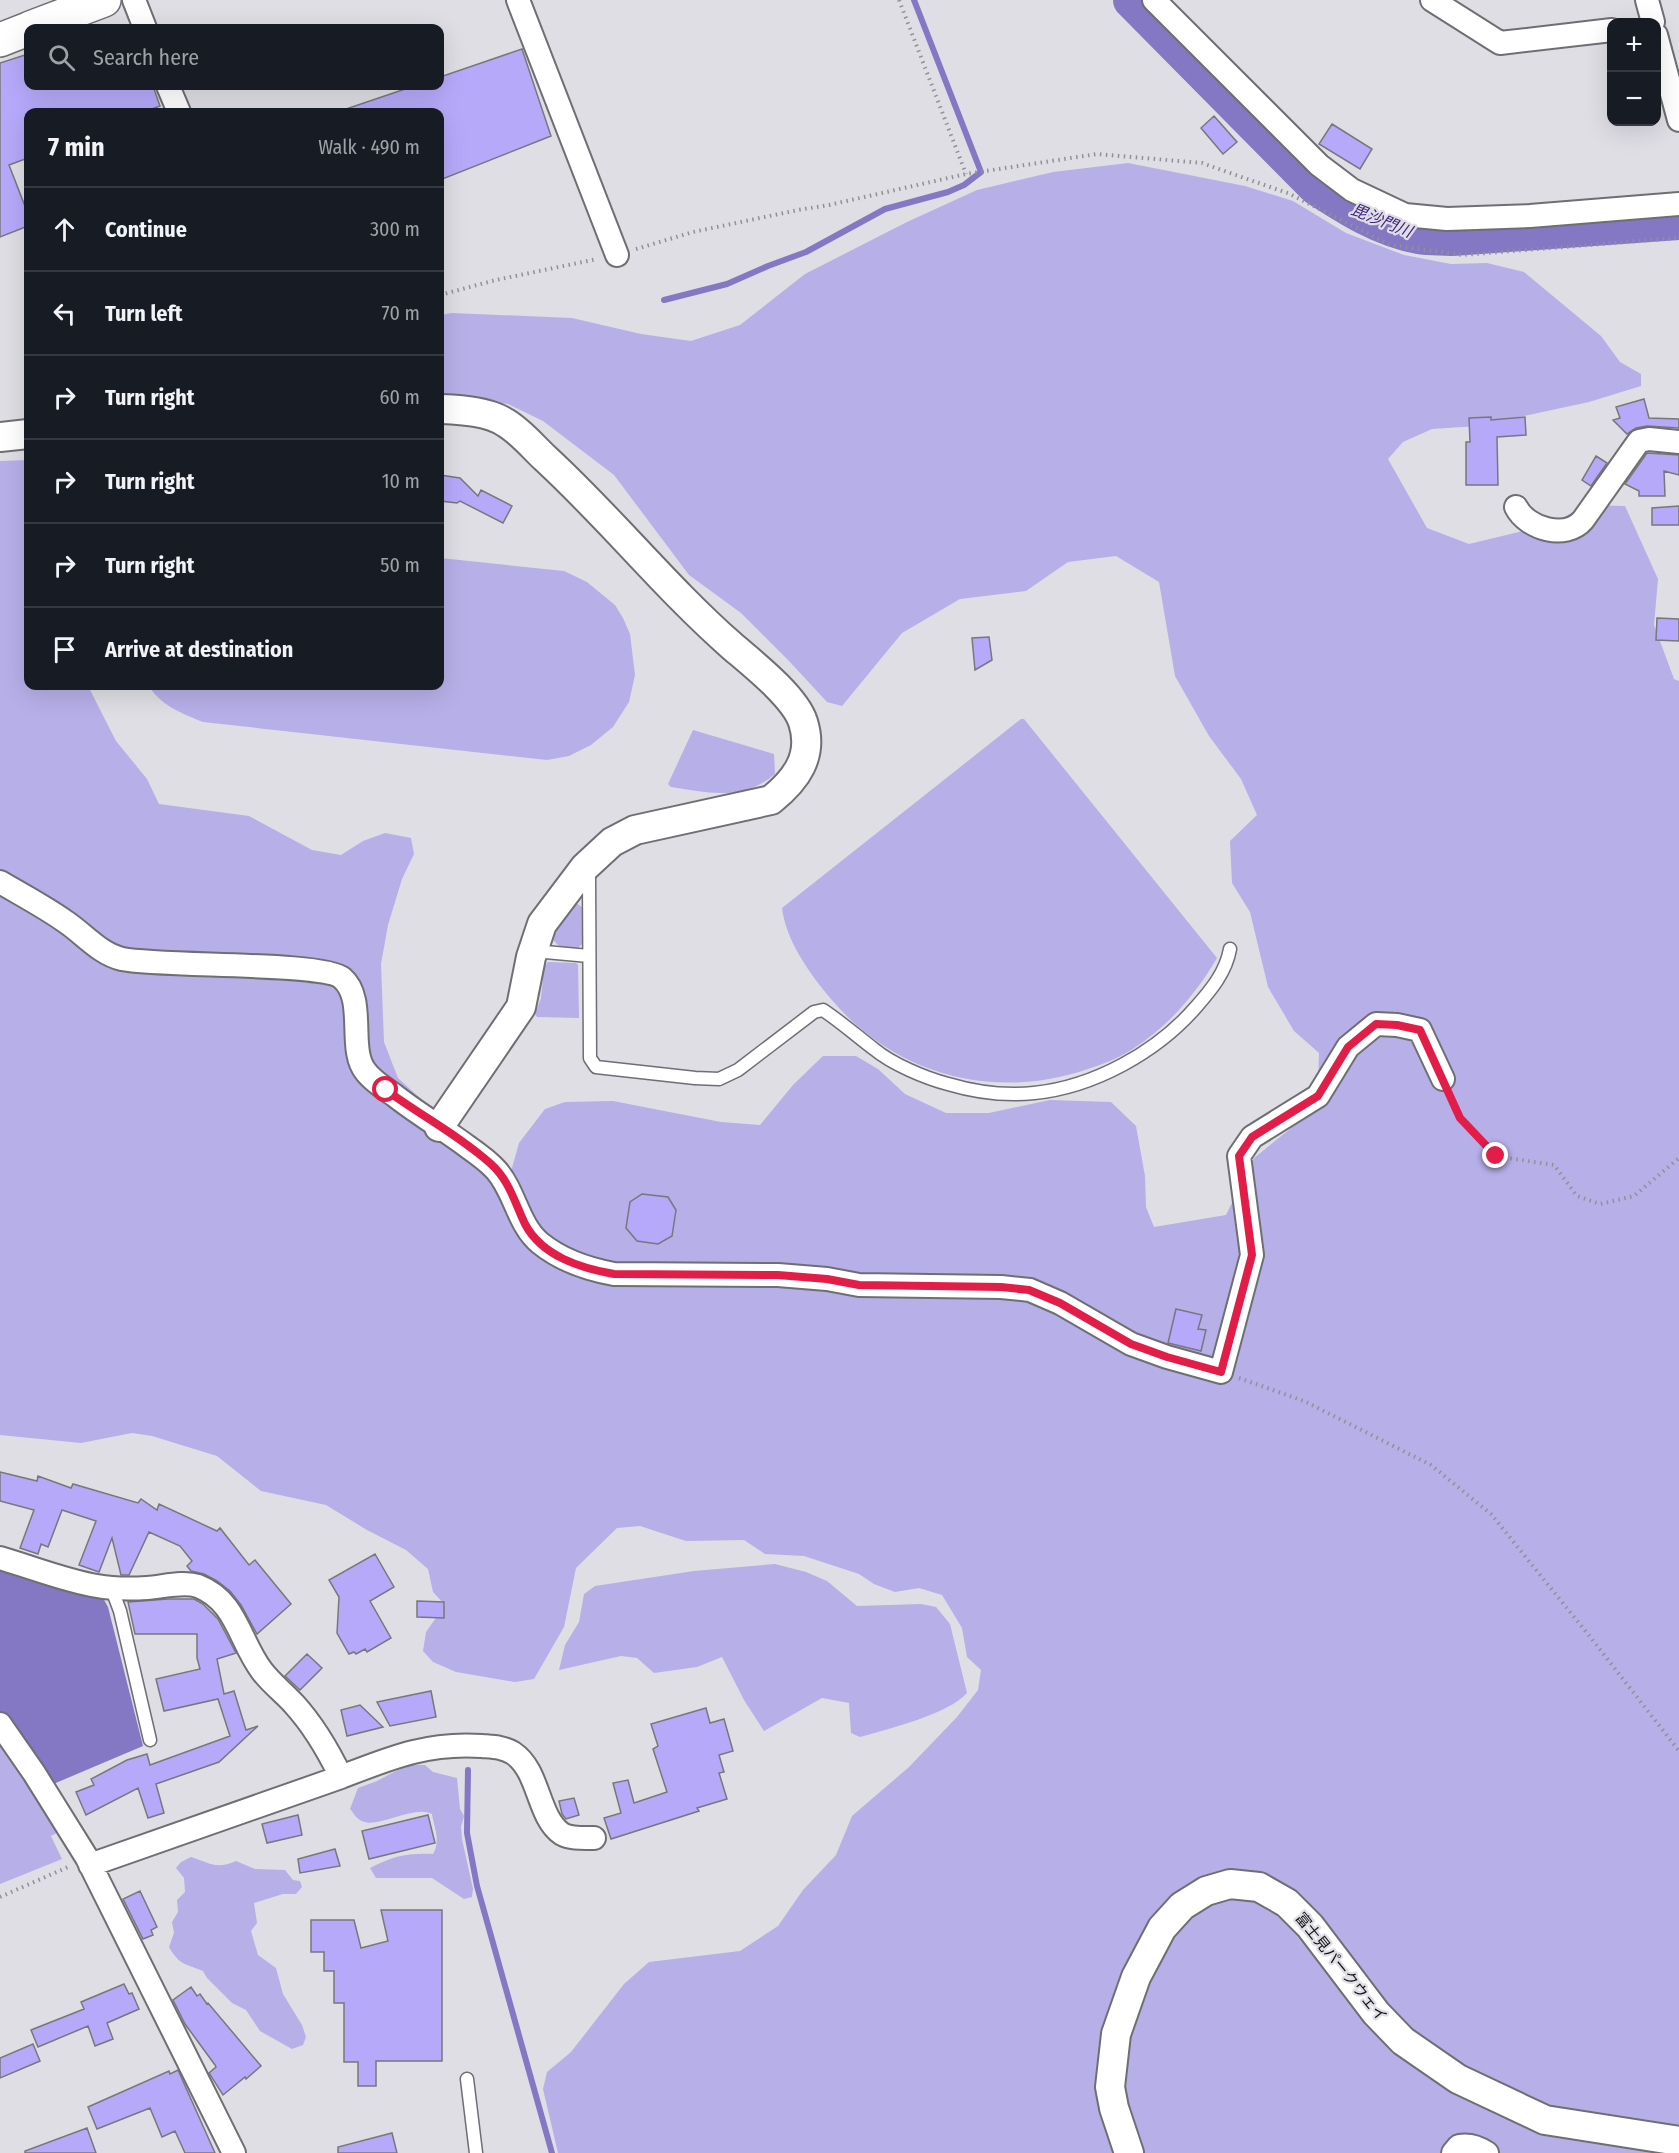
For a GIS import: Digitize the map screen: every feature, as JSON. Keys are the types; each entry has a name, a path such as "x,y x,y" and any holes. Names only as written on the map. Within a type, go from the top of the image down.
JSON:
{"main road":[{"path":"42,24 104,0"},
{"path":"0,40 24,31"}],"street":[{"path":"134,0 144,24"},
{"path":"518,0 617,255"},
{"path":"1154,0 1319,165 1352,190 1404,215 1448,219 1679,204"},
{"path":"1432,0 1500,43 1607,30"},
{"path":"1647,0 1652,18"},
{"path":"1661,53 1679,120"},
{"path":"170,90 177,108"},
{"path":"439,1126 522,1007 533,951 542,924 585,867 612,842 635,830 771,800 788,786 799,772 806,734 802,719 786,695 706,622 571,481 521,435 504,421 461,410 444,409"},
{"path":"0,437 24,434"},
{"path":"1516,507 1530,523 1552,530 1571,530 1583,520 1640,441 1649,439 1679,442"},
{"path":"0,882 67,922 101,950 119,959 291,969 326,972 340,976 352,990 360,1061 365,1072 411,1109 490,1163 506,1182 526,1226 537,1241 552,1252 590,1270 614,1274 778,1275 827,1279 859,1285 1001,1287 1029,1290 1060,1303 1131,1344 1221,1372 1252,1255 1239,1156 1252,1137 1318,1096 1348,1047 1376,1024 1397,1025 1420,1030 1443,1079"},
{"path":"0,1558 97,1586 147,1588 194,1585 210,1592 222,1601 236,1622 247,1649 263,1672 311,1724 326,1746 341,1777"},
{"path":"0,1724 34,1773 88,1862 234,2153"},
{"path":"88,1862 341,1777 394,1756 428,1747 469,1745 501,1747 513,1753 524,1762 550,1820 563,1834 581,1839 594,1838"},
{"name":"富士見パークウェイ","path":"1129,2153 1114,2108 1110,2086 1116,2034 1136,1977 1162,1928 1182,1906 1206,1891 1230,1884 1259,1887 1287,1902 1310,1926 1376,2013 1403,2041 1458,2079 1545,2120 1679,2141"},
{"path":"1453,2153 1459,2146 1467,2145 1473,2145 1487,2153"}],"lane":[{"path":"585,867 589,878 590,1058 596,1067 718,1079 738,1070 814,1012 823,1011 838,1020 876,1051 904,1067 948,1084 1001,1094 1035,1094 1080,1083 1114,1070 1158,1044 1186,1019 1210,990 1228,962 1230,949"},
{"path":"533,951 589,956"},
{"path":"108,1587 120,1611 150,1740"},
{"path":"467,2079 476,2153"}],"path":[{"path":"898,0 966,174"},
{"path":"444,294 496,280 617,255 693,232 798,210 829,206 966,174 1097,154 1202,163 1290,194 1390,245 1462,255 1679,237"},
{"path":"1443,1079 1460,1118 1496,1156 1554,1165 1576,1196 1600,1204 1634,1196 1679,1158"},
{"path":"1221,1372 1304,1401 1431,1465 1491,1514 1679,1751"},
{"path":"0,1897 88,1862"}],"shaded area":[{"path":"1128,163 1245,186 1293,201 1346,233 1404,255 1451,264 1487,263 1524,272 1601,336 1620,362 1641,374 1641,386 1589,402 1478,426 1432,429 1403,442 1388,459 1427,528 1469,544 1552,524 1586,505 1625,506 1658,579 1654,625 1674,679 1679,681 1679,2153 558,2153 543,2089 547,2072 571,2052 624,1984 649,1962 740,1951 778,1926 803,1890 836,1855 852,1816 909,1767 957,1717 978,1690 981,1670 967,1657 962,1628 942,1595 919,1588 895,1592 874,1584 859,1574 804,1556 765,1554 744,1540 686,1541 640,1526 617,1528 576,1568 564,1627 534,1679 515,1682 456,1672 433,1662 423,1651 426,1632 445,1605 433,1592 428,1569 406,1550 326,1505 261,1491 217,1456 152,1436 132,1433 81,1443 0,1435 0,461 24,460 24,690 90,690 116,741 147,779 159,804 249,816 312,850 341,855 363,841 385,833 411,838 414,854 402,879 388,925 381,964 384,1042 398,1078 422,1100 436,1130 510,1175 519,1143 545,1109 565,1102 613,1101 721,1122 760,1125 793,1085 823,1056 856,1056 878,1069 905,1094 946,1113 989,1113 1050,1100 1111,1102 1136,1126 1145,1176 1146,1207 1154,1227 1226,1215 1254,1158 1290,1129 1318,1086 1319,1053 1294,1031 1268,987 1250,912 1232,883 1230,841 1257,815 1241,779 1209,736 1175,676 1159,582 1116,556 1068,562 1026,591 960,599 902,633 842,706 827,702 741,613 689,575 614,475 543,421 508,404 459,397 444,399 444,314 572,318 641,334 691,341 740,325 805,274 907,222 977,190 1053,172"},
{"path":"444,558 564,571 587,582 615,605 623,618 630,634 635,675 629,702 613,727 591,745 569,756 547,760 203,722 166,704 152,690 444,690"},
{"path":"1021,719 1024,719 1217,958 1190,997 1168,1021 1144,1041 1109,1062 1050,1079 1015,1083 980,1081 947,1074 915,1063 884,1046 856,1025 831,999 807,968 788,933 782,908"},
{"path":"693,730 774,754 775,774 763,783 738,792 712,793 671,787 668,784"},
{"path":"575,902 583,908 584,913 582,944 578,948 560,947 553,940 553,934 565,908"},
{"path":"548,962 578,965 579,1018 537,1017 535,1014 541,998 544,967"},
{"path":"775,1564 806,1572 827,1581 857,1606 921,1604 936,1607 950,1624 967,1693 947,1708 933,1714 860,1737 851,1733 849,1703 822,1698 764,1731 744,1700 722,1657 697,1667 654,1673 637,1658 621,1656 559,1670 565,1645 579,1622 584,1594 595,1586 694,1571"},
{"path":"0,1565 103,1598 108,1607 143,1746 51,1785 0,1713"},
{"path":"0,1739 62,1830 51,1836 62,1859 0,1884"},
{"path":"407,1765 425,1765 433,1772 457,1778 460,1809 464,1816 461,1827 462,1839 473,1889 472,1897 464,1899 432,1878 376,1878 370,1868 400,1856 433,1854 435,1849 437,1839 432,1814 415,1812 367,1822 359,1819 350,1809 358,1788"},
{"path":"191,1857 213,1865 236,1861 255,1869 285,1870 293,1880 300,1881 302,1887 296,1894 283,1894 254,1903 257,1923 251,1931 258,1955 276,1968 283,1994 302,2025 306,2037 303,2045 292,2049 260,2031 246,2010 232,2003 203,1971 180,1961 169,1947 174,1933 172,1922 178,1912 177,1900 185,1892 184,1878 176,1868 181,1862"}],"building":[{"path":"522,49 551,136 444,178 444,108 349,108 402,90 444,90 444,76"},
{"path":"24,55 24,90 154,90 160,106 155,108 24,108 24,159 9,165 24,204 24,228 0,237 0,63"},
{"path":"1214,116 1237,142 1223,154 1201,128"},
{"path":"1332,124 1372,149 1360,169 1319,144"},
{"path":"1644,399 1649,418 1679,419 1679,428 1647,426 1636,428 1627,434 1613,420 1620,418 1616,407"},
{"path":"1491,417 1491,420 1525,417 1526,435 1497,437 1498,485 1466,485 1466,442 1470,442 1469,418"},
{"path":"1647,453 1679,455 1679,475 1664,471 1665,496 1639,496 1639,491 1625,484"},
{"path":"1596,456 1607,463 1591,486 1582,480"},
{"path":"444,476 460,478 478,496 481,490 512,506 503,523 460,501 457,503 444,501"},
{"path":"1679,506 1679,525 1652,525 1652,508"},
{"path":"1657,618 1679,619 1679,641 1656,640"},
{"path":"989,637 992,660 975,670 972,638"},
{"path":"642,1194 668,1197 676,1210 672,1236 658,1244 637,1241 626,1228 630,1202"},
{"path":"1176,1309 1202,1315 1198,1329 1206,1330 1201,1351 1168,1343"},
{"path":"0,1472 37,1481 38,1476 71,1488 73,1484 138,1503 141,1499 157,1510 159,1504 217,1531 220,1528 249,1565 255,1560 291,1604 257,1634 241,1605 230,1591 204,1574 191,1571 187,1566 192,1561 180,1546 149,1532 129,1575 121,1575 112,1538 99,1572 79,1565 96,1521 62,1510 48,1547 41,1544 38,1554 20,1548 34,1510 0,1501"},
{"path":"375,1554 394,1587 370,1601 391,1638 367,1652 365,1649 356,1654 354,1652 349,1654 337,1633 339,1597 329,1580"},
{"path":"194,1599 203,1604 218,1619 236,1653 217,1659 224,1694 234,1691 246,1730 258,1726 219,1762 156,1784 164,1813 148,1818 138,1788 86,1815 76,1792 94,1785 91,1779 127,1760 147,1754 150,1765 230,1736 218,1699 164,1711 156,1679 200,1669 197,1658 197,1634 135,1634 128,1602"},
{"path":"417,1601 444,1602 444,1618 417,1617"},
{"path":"307,1654 322,1668 300,1690 285,1676"},
{"path":"431,1691 436,1717 390,1726 377,1702"},
{"path":"360,1705 383,1727 347,1736 341,1710"},
{"path":"706,1708 710,1723 724,1719 733,1751 719,1755 724,1772 719,1773 727,1799 697,1808 699,1811 611,1839 604,1818 621,1813 613,1783 628,1780 634,1803 667,1792 653,1749 658,1746 651,1724"},
{"path":"574,1798 579,1815 566,1819 562,1814 559,1801"},
{"path":"298,1815 302,1835 267,1843 262,1824"},
{"path":"428,1815 435,1843 369,1859 362,1831"},
{"path":"335,1849 340,1866 300,1873 298,1859"},
{"path":"140,1891 157,1927 151,1930 153,1935 143,1939 123,1899"},
{"path":"381,1910 442,1910 442,2061 376,2061 376,2086 358,2086 358,2062 344,2062 344,2003 334,2003 334,1971 324,1971 324,1952 311,1952 311,1920 354,1920 361,1948 388,1941"},
{"path":"124,1984 129,1994 132,1993 139,2009 107,2023 113,2039 95,2046 88,2026 38,2047 31,2030 84,2009 81,2002"},
{"path":"191,1987 197,1996 200,1994 208,2003 261,2066 223,2095 209,2073 216,2067 215,2065 185,2024 173,2000"},
{"path":"33,2044 40,2061 0,2078 0,2058"},
{"path":"178,2070 215,2153 185,2153 175,2131 162,2137 150,2108 97,2129 88,2107 169,2071 170,2074"},
{"path":"87,2128 96,2153 25,2153 25,2151"},
{"path":"392,2133 397,2153 338,2153 338,2147"}],"waterway":[{"path":"664,300 727,284 806,252 885,209 948,192 964,185 981,172 914,0"},
{"name":"毘沙門川","path":"1132,0 1316,186 1378,222 1419,235 1452,237 1679,221"},
{"path":"468,1770 467,1833 477,1886 552,2153"}],"route":[{"path":"386,1090 490,1163 506,1182 526,1226 537,1241 571,1263 590,1270 614,1274 778,1275 827,1279 859,1285 1001,1287 1029,1290 1060,1303 1131,1344 1221,1372 1252,1255 1239,1156 1252,1137 1318,1096 1348,1047 1376,1024 1397,1025 1420,1030 1460,1118 1496,1156"}]}
